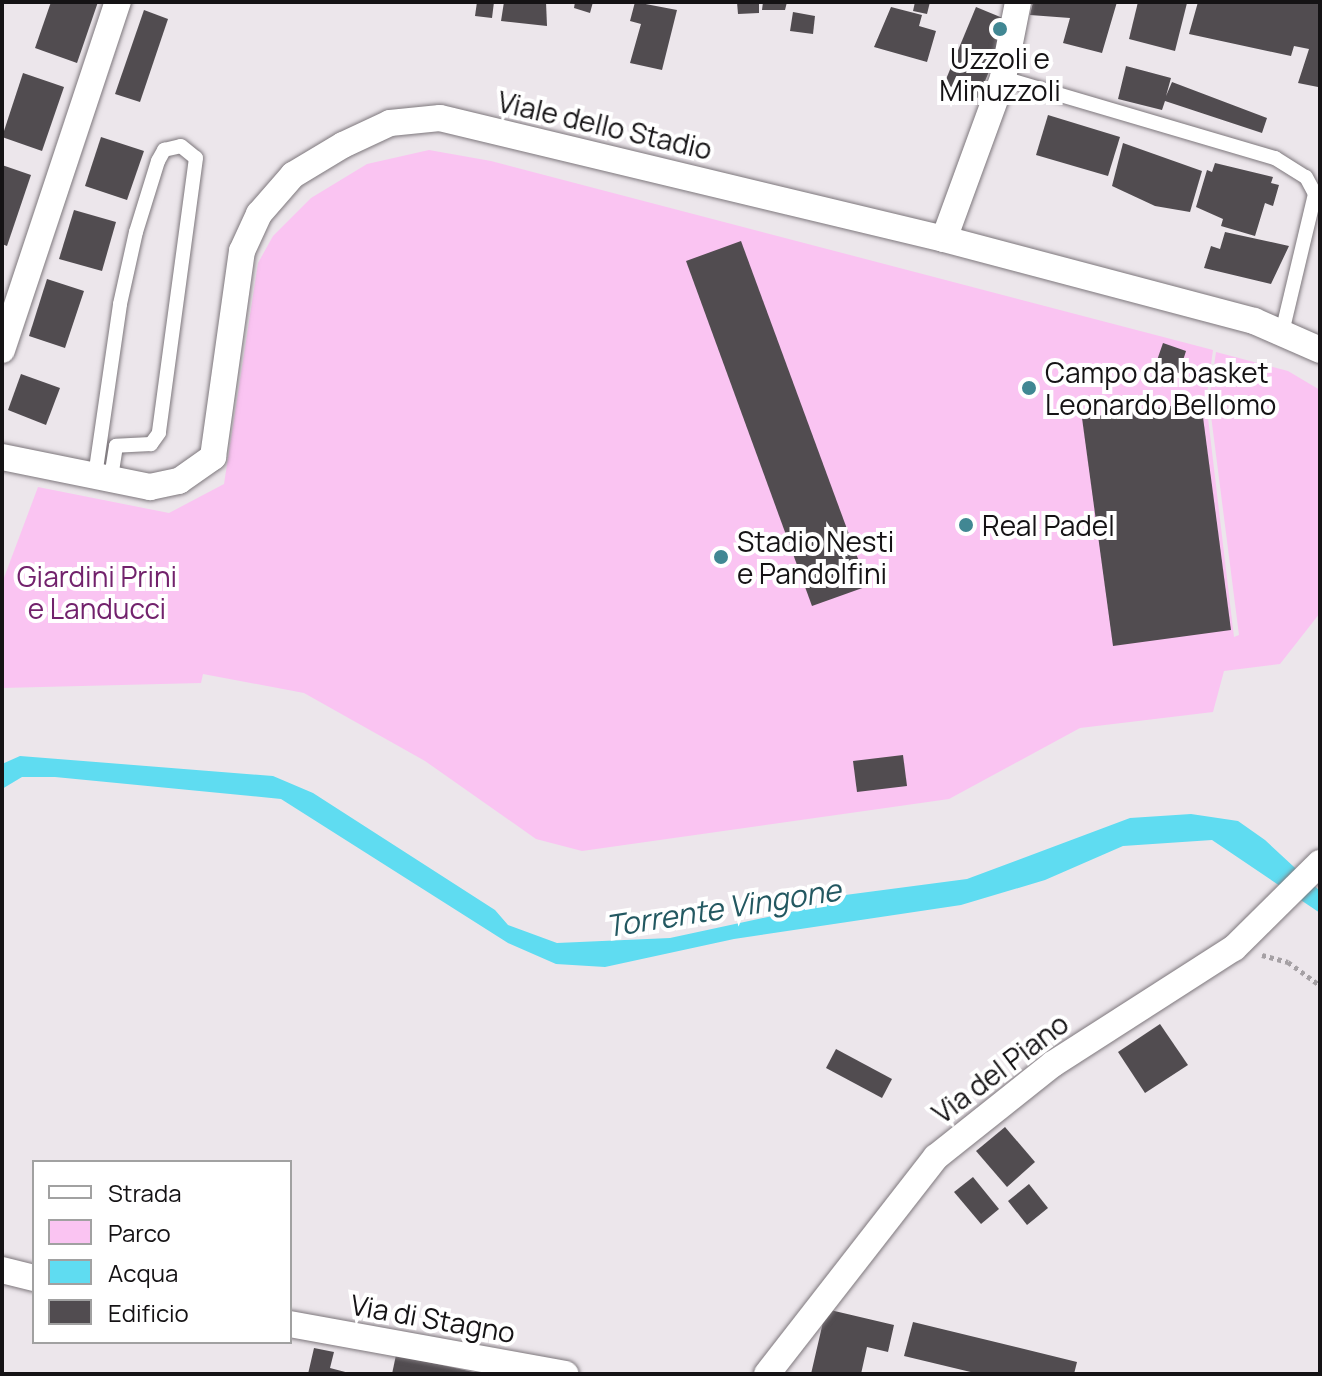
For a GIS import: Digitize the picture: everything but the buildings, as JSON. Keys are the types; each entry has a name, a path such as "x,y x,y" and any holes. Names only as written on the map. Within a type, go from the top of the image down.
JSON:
{"street":[{"path":"2,350 118,2"},
{"path":"944,239 1003,78 1018,2"},
{"name":"Viale dello Stadio","path":"2,457 150,487 179,481 213,457 242,251 259,214 293,175 390,123 440,118 944,239 1254,321 1320,350"},
{"name":"Via del Piano","path":"767,1374 936,1157 1053,1064 1243,939 1320,863"},
{"path":"2,1270 32,1278"},
{"name":"Via di Stagno","path":"292,1324 565,1374"}],"lane":[{"path":"1003,78 1275,158 1306,177 1315,194 1282,333"},
{"path":"181,146 196,158 159,433 151,444 116,446 103,477 120,304 136,232 164,150 181,146"}],"path":[{"path":"1243,939 1288,962 1320,985"}],"green space":[{"name":"Stadio Nesti e Pandolfini","path":"429,150 491,161 1213,350 1206,401 1234,637 1239,635 1209,400 1216,352 1288,371 1320,390 1320,613 1280,664 1224,671 1213,712 1080,728 949,799 582,851 536,839 425,761 304,693 203,674 201,683 2,688 2,583 38,487 169,513 224,484 258,263 273,236 311,198 367,164"}],"water":[{"path":"20,756 273,776 313,793 495,910 508,925 557,943 670,938 814,907 830,897 967,879 1130,818 1191,814 1238,821 1265,840 1320,891 1320,913 1212,840 1123,846 1045,880 961,905 734,939 605,967 556,964 508,943 281,799 55,777 22,777 2,789 2,764"}],"place":[{"name":"Uzzoli e Minuzzoli","path":"1000,29"},
{"name":"Campo da basket Leonardo Bellomo","path":"1029,388"},
{"name":"Real Padel","path":"966,525"},
{"name":"Stadio Nesti e Pandolfini","path":"721,557"}],"park label":[{"name":"Giardini Prini e Landucci","path":"97,592"}],"water label":[{"name":"Torrente Vingone","path":"723,908"}]}
